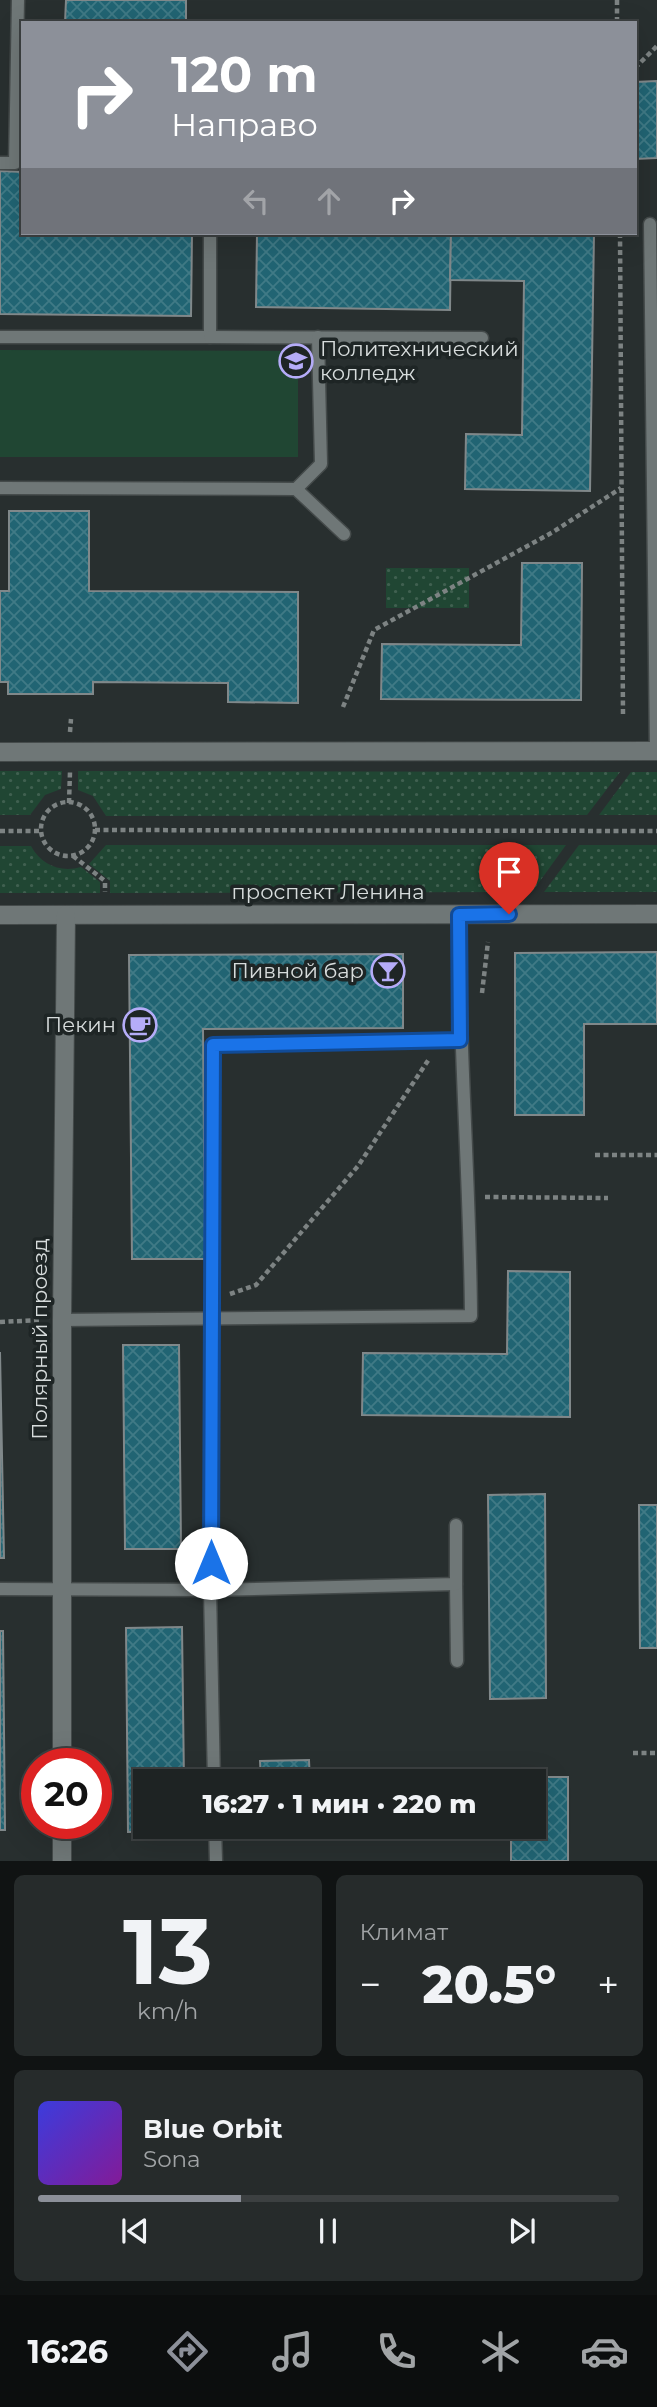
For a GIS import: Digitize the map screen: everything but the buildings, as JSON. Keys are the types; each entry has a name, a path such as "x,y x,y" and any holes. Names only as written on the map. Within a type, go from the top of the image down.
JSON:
{"street":[{"path":"0,752 656,751"},
{"name":"проспект Ленина","path":"0,915 657,914"},
{"name":"Полярный проезд","path":"62,1748 66,915"},
{"path":"62,1839 62,1861"}],"lane":[{"path":"0,163 19,163 18,0"},
{"path":"650,224 657,620 656,751"},
{"path":"210,235 210,337"},
{"path":"0,337 482,338"},
{"path":"296,489 321,464 318,337"},
{"path":"0,488 296,489 344,534"},
{"path":"62,1320 471,1315 470,1196 460,1040 459,915"},
{"path":"214,1769 210,1590 213,1045 460,1040"},
{"path":"456,1525 457,1661"},
{"path":"0,1589 210,1590 456,1584"},
{"path":"215,1839 216,1861"}],"path":[{"path":"617,0 617,21"},
{"path":"637,66 657,46"},
{"path":"620,235 623,717"},
{"path":"342,707 374,630 553,532 621,488"},
{"path":"73,856 86,849 94,830 93,819 85,809 64,803 47,813 42,831 44,841 53,852 73,856 105,881"},
{"path":"94,830 657,831"},
{"path":"0,831 42,831"},
{"path":"460,1025 481,1002 488,942"},
{"path":"213,1300 256,1285 358,1166 445,1040"},
{"path":"595,1156 657,1155"},
{"path":"470,1196 608,1198"},
{"path":"0,1322 62,1320"},
{"path":"633,1753 657,1753"}],"green space":[{"path":"0,350 298,351 298,457 0,457"},
{"path":"386,568 469,568 469,608 386,608"},
{"path":"0,771 62,771 61,789 45,795 30,815 0,815"},
{"path":"78,771 620,772 587,815 106,816 93,796 78,790"},
{"path":"631,772 657,772 657,815 599,815"},
{"path":"106,845 566,845 532,892 110,893 110,881 89,864"},
{"path":"579,845 657,845 657,892 544,892"},
{"path":"0,846 31,846 40,858 52,866 66,869 81,867 100,882 100,893 0,893"}],"place":[{"name":"Политехнический колледж","path":"296,361"},
{"name":"Пивной бар","path":"388,971"},
{"name":"Пекин","path":"140,1025"}],"route":[{"path":"211,1563 213,1045 460,1040 459,915 509,914"}]}
